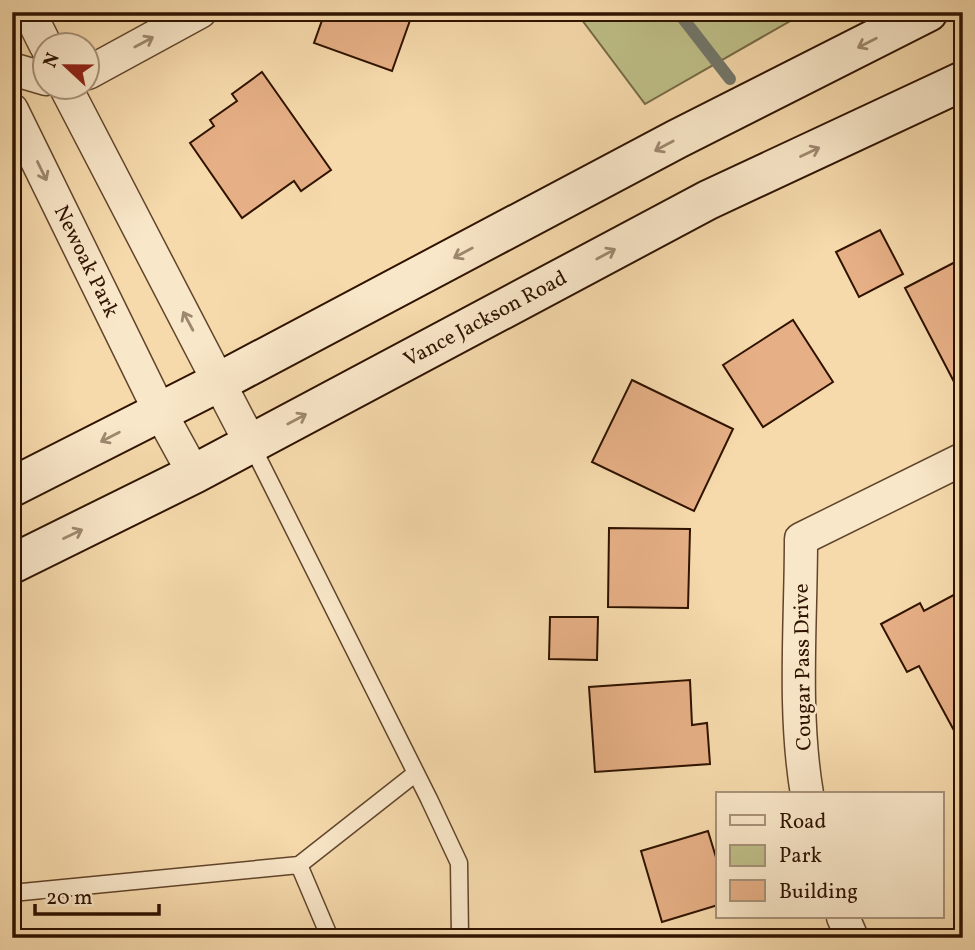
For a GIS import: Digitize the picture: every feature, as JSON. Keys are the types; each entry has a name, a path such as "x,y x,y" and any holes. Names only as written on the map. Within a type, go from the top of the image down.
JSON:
{"main road":[{"path":"12,487 219,382 677,139 928,12"},
{"name":"Vance Jackson Road","path":"12,564 194,474 708,200 963,81"}],"street":[{"path":"29,12 39,32"},
{"path":"102,65 200,12"},
{"path":"12,69 32,75"},
{"path":"73,102 251,444"},
{"name":"Newoak Park","path":"12,110 160,412 194,474"},
{"name":"Cougar Pass Drive","path":"807,792 800,706 802,539 963,459"},
{"path":"843,918 852,938"}],"lane":[{"path":"251,444 459,863 460,938"},
{"path":"12,892 299,865 416,773"},
{"path":"299,865 330,938"}],"green space":[{"path":"576,12 785,12 792,20 645,104"}],"building":[{"path":"325,12 413,12 392,71 314,43"},
{"path":"262,72 331,170 301,191 294,181 242,218 190,143 214,126 210,120 237,101 232,94"},
{"path":"880,230 903,274 859,297 836,252"},
{"path":"963,258 963,399 905,288"},
{"path":"793,320 833,382 763,427 723,365"},
{"path":"632,380 733,429 694,511 592,462"},
{"path":"609,528 690,529 688,608 608,607"},
{"path":"963,590 963,747 919,666 907,672 881,624 920,603 924,611"},
{"path":"550,617 598,617 597,660 549,659"},
{"path":"690,680 692,725 707,723 710,764 595,772 589,687"},
{"path":"708,831 716,857 716,906 662,922 641,851"}],"waterway":[{"path":"678,12 730,79"}]}
